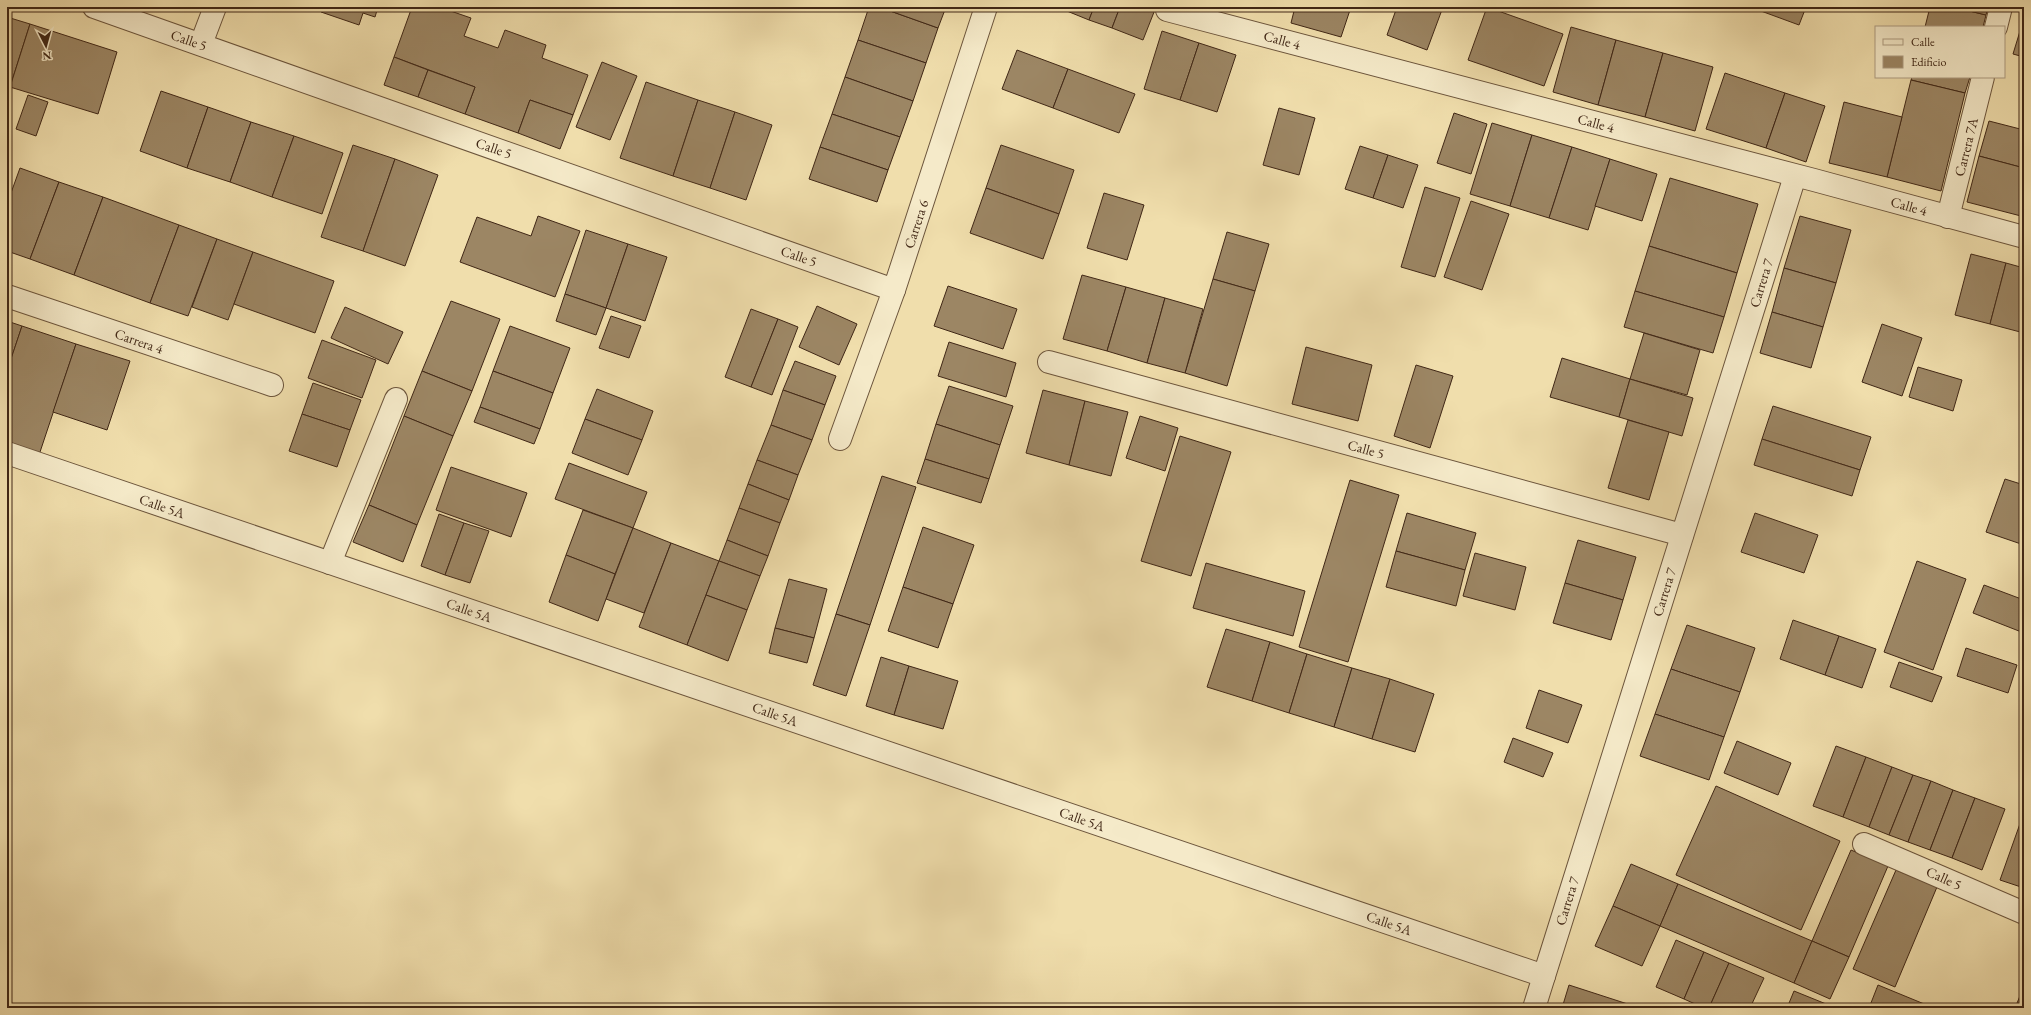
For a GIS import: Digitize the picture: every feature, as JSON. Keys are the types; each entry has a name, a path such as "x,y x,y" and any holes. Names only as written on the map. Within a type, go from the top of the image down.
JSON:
{"street":[{"name":"Calle 5","path":"94,7 894,290"},
{"path":"201,44 215,7"},
{"name":"Carrera 6","path":"840,439 894,290 986,7"},
{"path":"1996,26 2001,7"},
{"name":"Calle 4","path":"1167,10 2024,237"},
{"name":"Carrera 7A","path":"1948,217 1983,78"},
{"name":"Carrera 7","path":"1534,1008 1795,176"},
{"name":"Carrera 4","path":"7,296 272,385"},
{"name":"Calle 5","path":"1049,362 1682,535"},
{"path":"330,563 396,399"},
{"name":"Calle 5A","path":"7,453 1544,976"},
{"name":"Calle 5","path":"1864,844 2024,913"}],"building":[{"path":"323,7 378,7 375,17 363,13 359,25 321,12"},
{"path":"412,7 439,7 471,18 464,36 498,48 505,30 546,45 542,58 588,75 573,115 530,100 518,133 465,114 475,87 394,57"},
{"path":"869,7 879,7 938,28 926,63 858,40"},
{"path":"879,7 946,7 938,28"},
{"path":"1063,7 1094,7 1089,20 1062,9"},
{"path":"1094,7 1120,7 1112,28 1089,20"},
{"path":"1120,7 1156,7 1143,40 1112,28"},
{"path":"1295,7 1351,7 1341,37 1291,23"},
{"path":"1397,7 1443,7 1427,50 1387,35"},
{"path":"1487,7 1563,34 1544,86 1468,60"},
{"path":"1750,7 1806,7 1799,25"},
{"path":"1930,7 1953,7 1986,15 1983,26 1925,26"},
{"path":"1953,7 1988,7 1986,15"},
{"path":"7,17 30,24 10,87 7,86"},
{"path":"2024,18 2024,57 2013,54"},
{"path":"30,24 117,52 98,114 10,87"},
{"path":"1571,27 1616,40 1598,105 1553,92"},
{"path":"1162,31 1199,43 1180,100 1144,89"},
{"path":"858,40 926,63 913,101 845,77"},
{"path":"1616,40 1663,53 1645,117 1598,105"},
{"path":"1199,43 1236,55 1217,112 1180,100"},
{"path":"1017,50 1068,69 1053,108 1002,89"},
{"path":"1663,53 1713,67 1695,131 1645,117"},
{"path":"394,57 428,70 418,97 384,85"},
{"path":"602,62 637,76 610,140 576,127"},
{"path":"1068,69 1135,94 1119,133 1053,108"},
{"path":"428,70 475,87 465,114 418,97"},
{"path":"1725,73 1785,93 1766,148 1706,129"},
{"path":"845,77 913,101 900,137 832,114"},
{"path":"1912,78 1970,78 1965,93 1911,80"},
{"path":"1911,80 1965,93 1941,191 1887,177"},
{"path":"646,82 698,100 673,176 620,158"},
{"path":"161,91 208,107 187,168 140,151"},
{"path":"1785,93 1825,106 1806,162 1766,148"},
{"path":"28,95 48,102 36,136 16,129"},
{"path":"530,100 573,115 560,149 518,133"},
{"path":"698,100 735,112 710,188 673,176"},
{"path":"1844,102 1902,117 1887,177 1829,163"},
{"path":"208,107 251,122 230,182 187,168"},
{"path":"1279,108 1315,118 1299,175 1263,165"},
{"path":"735,112 772,125 746,200 710,188"},
{"path":"1454,113 1487,124 1471,174 1437,163"},
{"path":"832,114 900,137 888,170 820,147"},
{"path":"1989,121 2024,130 2024,168 1979,156"},
{"path":"251,122 294,136 272,197 230,182"},
{"path":"1492,123 1532,135 1510,206 1470,194"},
{"path":"1532,135 1572,147 1549,218 1510,206"},
{"path":"294,136 343,153 322,214 272,197"},
{"path":"353,145 395,159 363,251 321,237"},
{"path":"1001,145 1074,170 1059,214 986,188"},
{"path":"1360,146 1388,155 1373,198 1345,189"},
{"path":"820,147 888,170 877,202 809,179"},
{"path":"1572,147 1610,159 1588,230 1549,218"},
{"path":"1388,155 1418,165 1403,208 1373,198"},
{"path":"1979,156 2024,168 2024,206 2021,216 1967,202"},
{"path":"395,159 438,175 405,266 363,251"},
{"path":"1610,159 1657,174 1642,221 1595,206"},
{"path":"20,168 59,182 30,259 7,251 7,204"},
{"path":"1670,178 1758,204 1737,273 1649,246"},
{"path":"59,182 103,197 74,275 30,259"},
{"path":"1425,187 1460,198 1435,277 1401,267"},
{"path":"986,188 1059,214 1043,259 970,233"},
{"path":"1104,193 1144,205 1127,260 1087,248"},
{"path":"103,197 179,225 150,303 74,275"},
{"path":"1471,201 1509,214 1482,290 1444,277"},
{"path":"2024,206 2024,217 2021,216"},
{"path":"538,216 580,231 555,297 460,262 477,217 531,236"},
{"path":"1800,216 1851,230 1836,283 1784,268"},
{"path":"179,225 217,239 188,316 150,303"},
{"path":"586,230 628,244 606,308 565,294"},
{"path":"1227,232 1269,244 1255,291 1213,279"},
{"path":"217,239 253,252 228,320 192,307"},
{"path":"628,244 667,257 645,321 606,308"},
{"path":"1649,246 1737,273 1724,317 1635,291"},
{"path":"253,252 334,281 315,333 234,304"},
{"path":"1971,254 2006,263 1990,324 1955,315"},
{"path":"2006,263 2024,268 2024,333 1990,324"},
{"path":"1784,268 1836,283 1823,327 1772,312"},
{"path":"1082,275 1126,287 1107,351 1063,339"},
{"path":"1213,279 1255,291 1227,386 1185,373"},
{"path":"948,286 1017,309 1003,349 934,326"},
{"path":"1126,287 1165,298 1147,363 1107,351"},
{"path":"1635,291 1724,317 1713,353 1624,327"},
{"path":"565,294 606,308 596,335 556,321"},
{"path":"1165,298 1203,309 1185,373 1147,363"},
{"path":"451,301 500,319 472,391 422,371"},
{"path":"817,306 857,324 839,365 799,347"},
{"path":"345,307 403,332 388,364 331,338"},
{"path":"751,309 778,319 751,387 725,377"},
{"path":"1772,312 1823,327 1811,368 1760,353"},
{"path":"611,316 641,326 629,358 599,348"},
{"path":"778,319 798,327 772,395 751,387"},
{"path":"7,321 22,326 7,371"},
{"path":"1882,324 1922,338 1902,396 1862,382"},
{"path":"22,326 76,344 38,458 7,447 7,371"},
{"path":"510,326 570,348 553,393 493,371"},
{"path":"1644,333 1700,350 1687,395 1630,379"},
{"path":"322,340 376,360 362,398 308,378"},
{"path":"949,342 1016,363 1006,397 938,376"},
{"path":"76,344 130,361 107,430 53,412"},
{"path":"1306,347 1372,365 1358,421 1292,404"},
{"path":"1562,358 1630,379 1619,417 1550,397"},
{"path":"795,361 836,376 825,405 783,390"},
{"path":"1416,365 1453,376 1430,448 1394,436"},
{"path":"1918,367 1962,380 1953,411 1909,397"},
{"path":"422,371 472,391 453,436 404,416"},
{"path":"493,371 553,393 540,429 480,407"},
{"path":"1630,379 1693,398 1682,436 1619,417"},
{"path":"313,383 361,400 350,430 302,414"},
{"path":"949,386 1013,406 1000,445 936,424"},
{"path":"597,389 653,411 642,440 585,419"},
{"path":"783,390 825,405 812,440 771,425"},
{"path":"1043,390 1085,401 1069,465 1026,453"},
{"path":"1085,401 1128,412 1111,476 1069,465"},
{"path":"1773,406 1871,437 1860,470 1762,439"},
{"path":"480,407 540,429 534,444 474,422"},
{"path":"302,414 350,430 337,467 289,451"},
{"path":"404,416 453,436 417,525 369,505"},
{"path":"1140,416 1178,428 1165,471 1126,458"},
{"path":"585,419 642,440 628,475 572,453"},
{"path":"1628,420 1669,432 1649,500 1608,488"},
{"path":"936,424 1000,445 989,479 925,459"},
{"path":"771,425 812,440 798,475 757,460"},
{"path":"1180,436 1231,452 1191,576 1141,561"},
{"path":"1762,439 1860,470 1852,496 1754,465"},
{"path":"925,459 989,479 981,503 917,483"},
{"path":"757,460 798,475 789,500 748,484"},
{"path":"569,463 647,492 633,528 555,499"},
{"path":"451,467 527,493 511,537 436,510"},
{"path":"882,476 916,487 870,625 836,614"},
{"path":"2005,479 2024,485 2024,545 1986,532"},
{"path":"1350,480 1399,495 1348,662 1299,647"},
{"path":"748,484 789,500 780,523 739,508"},
{"path":"369,505 417,525 403,562 353,542"},
{"path":"739,508 780,523 768,556 727,540"},
{"path":"583,510 633,528 615,574 566,555"},
{"path":"1407,513 1476,533 1465,570 1396,551"},
{"path":"1755,513 1818,535 1804,573 1741,552"},
{"path":"439,514 464,523 445,575 421,566"},
{"path":"464,523 489,531 470,583 445,575"},
{"path":"923,527 974,545 953,604 903,587"},
{"path":"633,528 671,543 644,613 606,599"},
{"path":"727,540 768,556 760,576 719,561"},
{"path":"1578,540 1636,557 1623,600 1565,583"},
{"path":"671,543 719,561 687,645 639,627"},
{"path":"1396,551 1465,570 1456,606 1386,587"},
{"path":"1475,553 1526,567 1515,610 1463,596"},
{"path":"566,555 615,574 598,621 549,602"},
{"path":"719,561 760,576 747,610 706,595"},
{"path":"1917,561 1966,579 1933,670 1884,652"},
{"path":"1206,563 1305,591 1293,636 1193,608"},
{"path":"789,579 827,589 814,638 775,628"},
{"path":"1565,583 1623,600 1611,640 1553,623"},
{"path":"1984,585 2024,600 2024,633 1973,613"},
{"path":"903,587 953,604 938,648 888,631"},
{"path":"706,595 747,610 728,661 687,645"},
{"path":"836,614 870,625 846,696 813,685"},
{"path":"1793,620 1839,636 1825,675 1780,659"},
{"path":"1687,625 1755,648 1740,692 1671,669"},
{"path":"775,628 814,638 807,663 769,653"},
{"path":"1226,629 1270,642 1252,701 1207,687"},
{"path":"1839,636 1876,649 1862,688 1825,675"},
{"path":"1270,642 1307,654 1289,713 1252,701"},
{"path":"1966,648 2017,665 2008,693 1957,676"},
{"path":"1307,654 1352,668 1334,727 1289,713"},
{"path":"881,657 909,666 894,715 866,706"},
{"path":"1899,662 1942,677 1932,702 1890,687"},
{"path":"909,666 958,681 943,729 894,715"},
{"path":"1352,668 1390,679 1372,739 1334,727"},
{"path":"1671,669 1740,692 1724,737 1655,714"},
{"path":"1390,679 1434,694 1415,752 1372,739"},
{"path":"1539,690 1582,705 1568,743 1526,728"},
{"path":"1655,714 1724,737 1709,780 1640,756"},
{"path":"1513,738 1553,753 1543,777 1504,762"},
{"path":"1737,741 1791,763 1778,795 1724,773"},
{"path":"1836,746 1866,757 1843,817 1813,806"},
{"path":"1866,757 1892,767 1869,827 1843,817"},
{"path":"1892,767 1913,775 1889,835 1869,827"},
{"path":"1913,775 1931,781 1908,842 1889,835"},
{"path":"1931,781 1953,790 1930,850 1908,842"},
{"path":"1716,786 1840,841 1801,930 1676,875"},
{"path":"1953,790 1975,798 1952,858 1930,850"},
{"path":"1975,798 2005,809 1982,870 1952,858"},
{"path":"2022,818 2024,819 2024,888 2000,880"},
{"path":"1851,850 1888,866 1849,957 1812,941"},
{"path":"1631,864 1678,884 1660,926 1613,906"},
{"path":"1896,870 1937,887 1895,987 1853,969"},
{"path":"1678,884 1812,941 1794,983 1660,926"},
{"path":"1613,906 1660,926 1642,966 1595,946"},
{"path":"1676,940 1704,952 1684,999 1656,987"},
{"path":"1812,941 1849,957 1830,999 1794,983"},
{"path":"1704,952 1729,963 1709,1008 1704,1008 1684,999"},
{"path":"1729,963 1764,978 1750,1008 1709,1008"},
{"path":"1569,985 1640,1008 1562,1008"},
{"path":"1878,985 1934,1008 1869,1008"},
{"path":"2024,986 2024,1008 2015,1008"},
{"path":"1794,991 1836,1008 1787,1008"}]}
